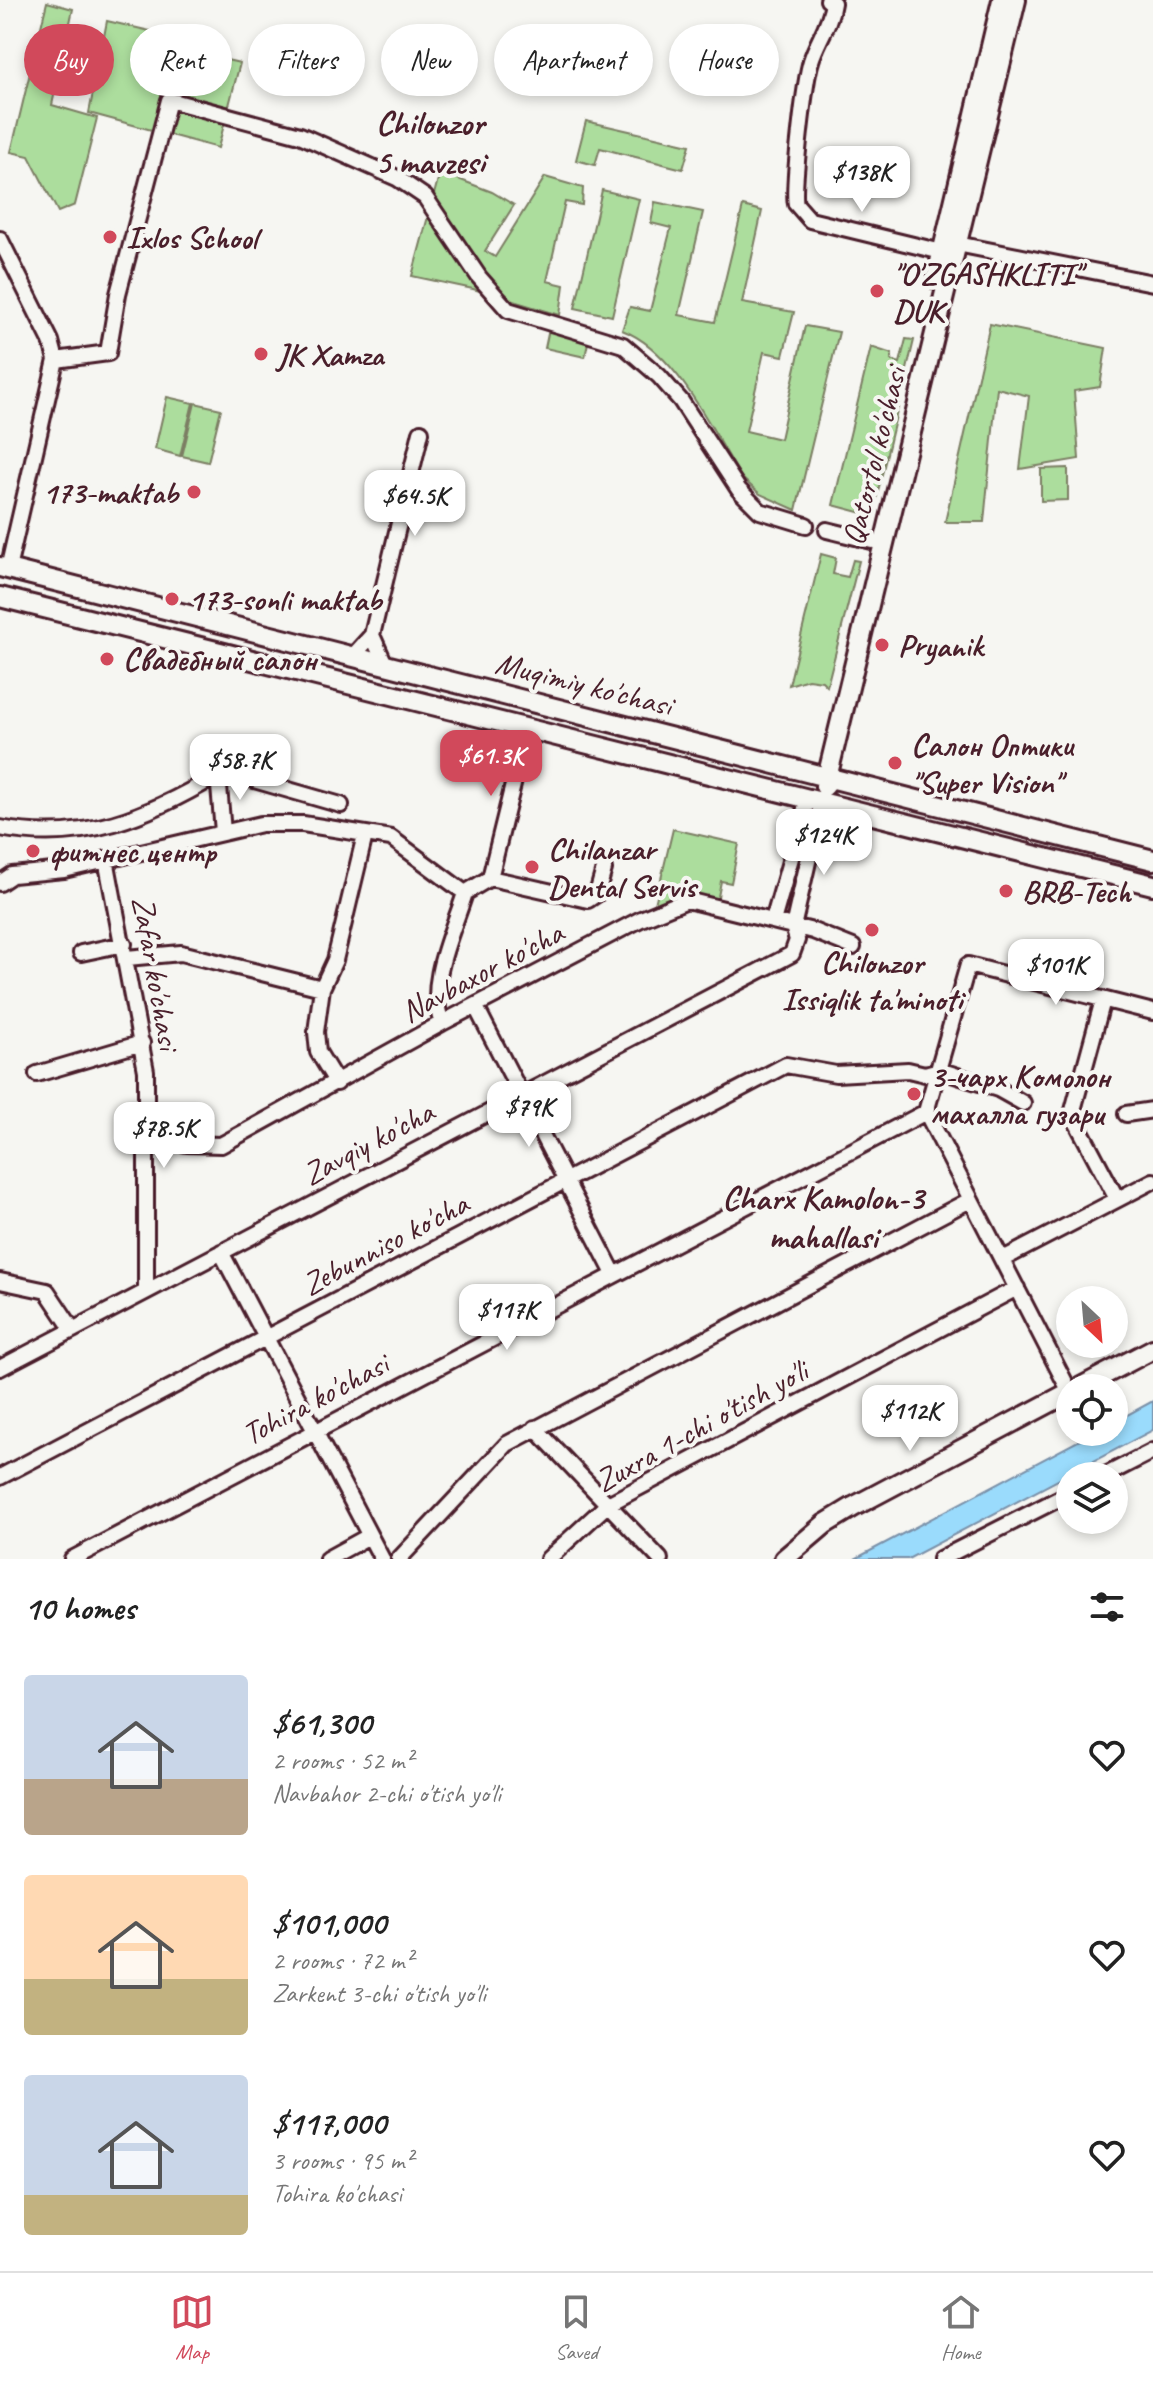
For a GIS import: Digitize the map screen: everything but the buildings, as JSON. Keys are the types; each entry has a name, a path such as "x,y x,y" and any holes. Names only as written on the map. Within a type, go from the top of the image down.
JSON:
{"main road":[{"name":"Qatortol ko'chasi","path":"815,800 949,248 1002,0"},
{"name":"Qatortol ko'chasi","path":"949,248 1016,0"},
{"name":"Muqimiy ko'chasi","path":"4,568 1153,860"},
{"path":"30,604 26,589 38,576"},
{"name":"Muqimiy ko'chasi","path":"0,597 1153,885"},
{"path":"394,666 397,696"},
{"path":"630,754 638,742 636,728"},
{"path":"1006,848 1012,823"},
{"path":"1106,1374 1153,1349"},
{"path":"1126,1374 1153,1360"},
{"path":"784,1559 846,1511 1056,1399"},
{"path":"797,1559 845,1522 1056,1411"}],"street":[{"path":"828,0 833,3 831,19 811,61 804,101 796,204 810,220 949,248 1153,283"},
{"path":"56,360 108,353 118,294 169,100 300,135 397,178 425,197 479,277 508,310 623,345 675,393 739,490 760,511 806,525"},
{"path":"0,239 51,341 56,360 4,568"},
{"path":"352,657 372,635 421,432"},
{"path":"827,530 878,542"},
{"path":"372,635 394,666"},
{"path":"490,878 527,728"},
{"path":"0,828 32,834 78,831 124,823 218,775 233,774 341,805"},
{"path":"218,775 223,832"},
{"name":"Qatortol ko'chasi","path":"773,921 815,800"},
{"name":"Qatortol ko'chasi","path":"793,927 815,800"},
{"path":"0,883 12,875 64,870 261,824 303,824 391,838 465,893"},
{"path":"337,1083 316,1042 322,988 335,960 365,835"},
{"name":"Zafar ko'chasi","path":"106,859 126,951 147,1092 146,1289"},
{"path":"442,1023 436,1008 436,991 465,893 490,878 588,900 597,894 604,869"},
{"name":"Navbaxor ko'cha","path":"145,1136 187,1144 221,1145 442,1023 641,919 687,900 773,921 853,947"},
{"name":"Zavqiy ko'cha","path":"0,1368 792,954 797,940 793,927"},
{"path":"81,953 181,953 322,988"},
{"path":"1061,1374 926,1112 968,965 1153,1012"},
{"path":"1103,1000 1072,1114 1117,1199"},
{"path":"476,1007 614,1274"},
{"path":"37,1074 142,1043"},
{"name":"Zebunniso ko'cha","path":"0,1477 786,1065 836,1074 908,1070 925,1074 939,1070 998,1089 1023,1103"},
{"path":"1126,1114 1153,1110"},
{"name":"Tohira ko'chasi","path":"72,1559 926,1112"},
{"path":"1003,1259 1153,1181"},
{"path":"399,1559 507,1444 970,1200"},
{"path":"221,1252 382,1559"},
{"path":"0,1281 47,1291 55,1297 73,1330"},
{"name":"Zuxra 1-chi o'tish yo'li","path":"548,1559 608,1504 1017,1288"},
{"path":"535,1428 660,1559"},
{"path":"1128,1464 1153,1451"},
{"path":"940,1559 1056,1500"},
{"path":"327,1559 369,1536"}],"green space":[{"path":"47,2 73,9 70,24 42,24"},
{"path":"107,21 130,26 130,96 231,96 218,148 89,113 92,96 114,96 114,24 106,24"},
{"path":"232,61 240,63 232,94"},
{"path":"24,96 54,96 52,105 97,118 75,205 58,212 29,156 11,152"},
{"path":"586,121 690,145 683,169 600,148 595,165 576,160"},
{"path":"440,172 492,192 514,205 485,251 495,257 545,177 583,188 582,205 565,202 547,281 564,285 560,315 473,289 412,276"},
{"path":"602,190 639,199 612,316 575,308"},
{"path":"655,202 703,212 679,315 715,322 743,206 762,211 742,303 794,312 783,356 764,352 746,431 780,439 805,326 839,332 796,510 760,494 742,478 676,373 642,340 622,330 630,307 650,311 671,228 651,223"},
{"path":"990,324 1106,348 1100,387 1074,391 1079,459 1020,469 1029,396 997,388 984,522 945,522"},
{"path":"549,329 589,338 585,357 545,348"},
{"path":"906,339 914,340 869,529 861,526 863,513 833,505 871,347 892,354 891,360 900,363"},
{"path":"167,397 193,403 180,456 155,449"},
{"path":"195,403 221,409 208,462 182,456"},
{"path":"1068,468 1068,500 1041,501 1041,469"},
{"path":"821,554 836,558 833,574 848,577 853,560 859,561 827,686 822,681 808,679 789,685"},
{"path":"673,829 739,844 731,883 721,881 717,902 682,896 655,904"}],"water":[{"path":"1153,1401 1153,1430 1128,1443 1128,1414"},
{"path":"1069,1446 1123,1446 1092,1462 1056,1462 1056,1481 908,1559 855,1559"}],"place":[{"name":"Ixlos School","path":"110,237"},
{"name":"\"O'ZGASHKLITI\" DUK","path":"877,291"},
{"name":"JK Xamza","path":"261,354"},
{"name":"173-maktab","path":"194,492"},
{"name":"173-sonli maktab","path":"172,599"},
{"name":"Pryanik","path":"882,645"},
{"name":"Свадебный салон","path":"107,659"},
{"name":"Салон Оптики \"Super Vision\"","path":"895,763"},
{"name":"фитнес центр","path":"33,851"},
{"name":"Chilаnzаr Dental Servis","path":"532,867"},
{"name":"BRB-Tech","path":"1006,891"},
{"name":"Chilonzor Issiqlik ta'minoti","path":"872,930"},
{"name":"3-чарх Комолон махалла гузари","path":"914,1094"}],"district":[{"name":"Chilonzor 5 mavzesi","path":"430,142"},
{"name":"Charx Kamolon-3 mahallasi","path":"823,1216"}]}
